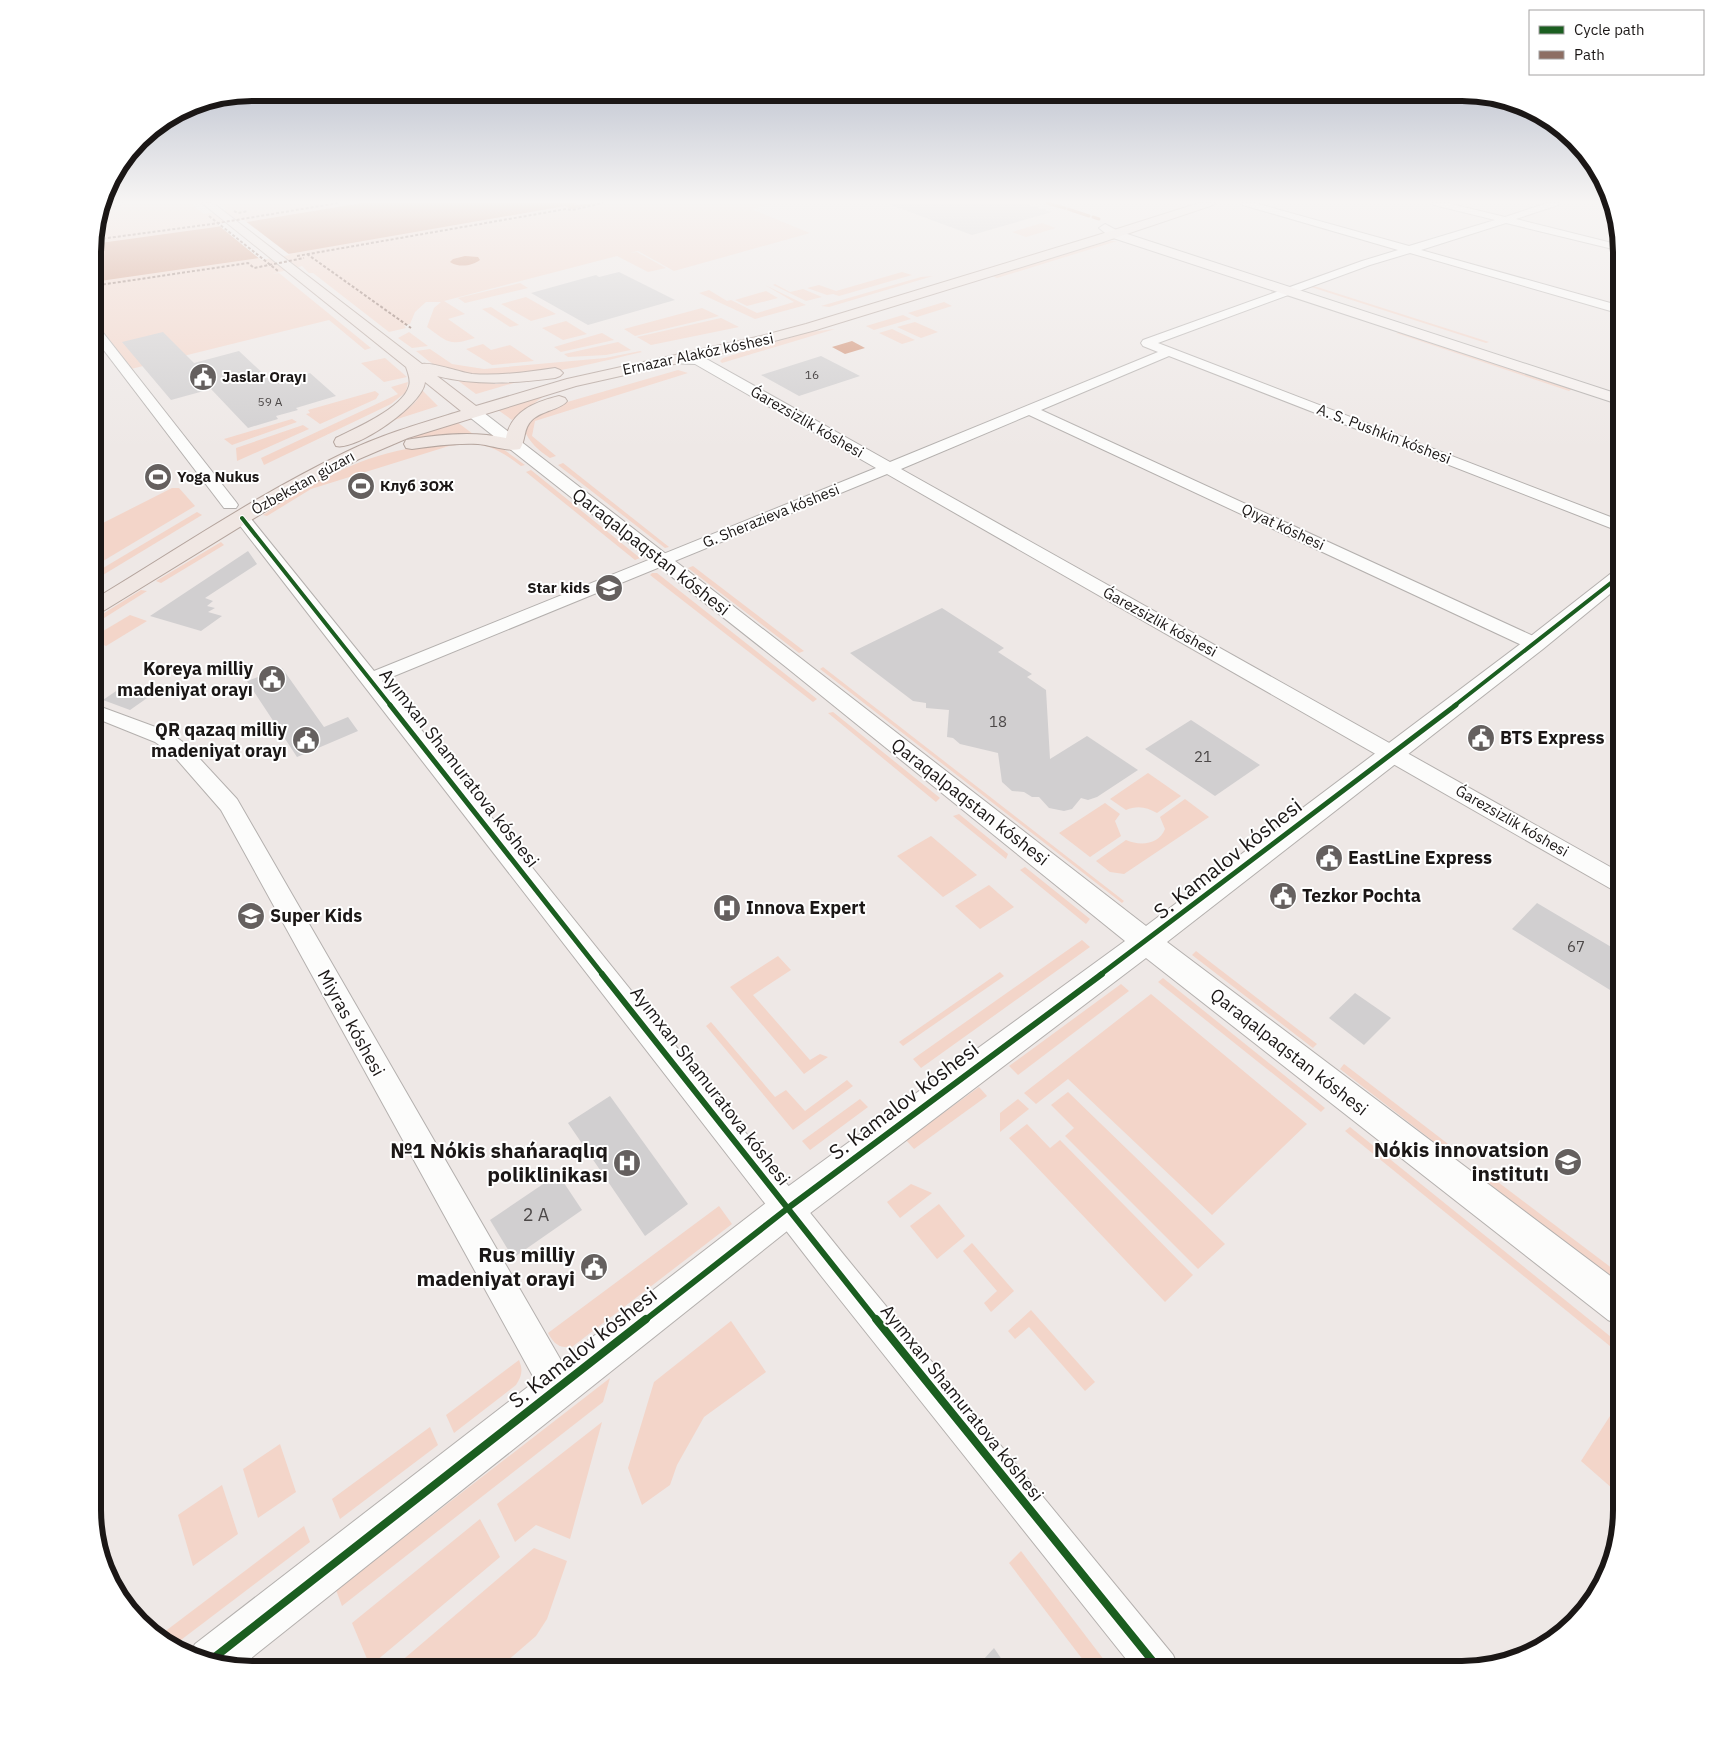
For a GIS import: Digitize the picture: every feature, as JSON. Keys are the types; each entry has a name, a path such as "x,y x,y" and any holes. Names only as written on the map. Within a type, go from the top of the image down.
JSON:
{"main road":[{"name":"Qaraqalpaqstan kóshesi","path":"312,285 467,408"},
{"name":"Ernazar Alakóz kóshesi","path":"467,408 583,369 764,330 938,285"},
{"path":"1281,285 1613,397"},
{"path":"1296,290 1613,388"},
{"name":"Ernazar Alakóz kóshesi","path":"467,408 572,382 763,340 906,294"},
{"path":"324,469 382,450 428,441 479,438 514,445 517,426 523,418 546,405 763,340"},
{"path":"412,363 445,375 481,380 506,380 583,369"},
{"path":"342,442 380,420 412,397 418,386 418,378 412,363"},
{"name":"Ózbekstan gúzarı","path":"201,523 236,512 373,445 467,408"},
{"name":"Ózbekstan gúzarı","path":"102,603 313,457 342,442 467,408"}],"street":[{"path":"1296,290 1309,285"},
{"path":"1533,285 1613,308"},
{"name":"A. S. Pushkin kóshesi","path":"1296,290 1147,343 1613,523"},
{"name":"Ayımxan Shamuratova kóshesi","path":"102,339 236,512 788,1208 1152,1661"},
{"name":"G. Sherazieva kóshesi","path":"370,679 889,469 1170,351"},
{"path":"672,360 698,360"},
{"name":"Ǵarezsizlik kóshesi","path":"698,360 1613,879"},
{"name":"Qaraqalpaqstan kóshesi","path":"467,408 794,662 1146,942 1613,1300"},
{"name":"Qıyat kóshesi","path":"1030,410 1535,644"},
{"name":"S. Kamalov kóshesi","path":"216,1656 788,1208 1146,942 1613,582"},
{"name":"Miyras kóshesi","path":"102,713 162,737 180,750 229,805 558,1388"}],"shaded area":[{"path":"102,285 294,285 371,348 365,350 329,320 131,369 102,332"},
{"path":"329,285 505,285 444,301 465,314 448,319 475,338 460,342 449,342 427,327 434,308 441,302 426,302 415,312 410,324 404,325 406,328 389,332"},
{"path":"511,285 524,285 528,288 465,303 458,298"},
{"path":"765,285 806,305 755,319 699,293 709,290 727,301 731,300 757,313 794,302"},
{"path":"773,285 790,292 803,289 822,297 806,301"},
{"path":"820,285 836,291 856,285 876,285 839,296 827,295 807,288"},
{"path":"893,285 902,285 829,307 821,306"},
{"path":"1314,286 1489,342 1486,343 1311,287"},
{"path":"766,291 778,298 747,306 735,300"},
{"path":"526,297 556,314 531,321 501,304"},
{"path":"944,302 952,306 917,317 908,313"},
{"path":"491,307 519,325 510,327 482,309"},
{"path":"702,308 719,316 635,336 624,329"},
{"path":"903,315 911,319 874,330 866,326"},
{"path":"721,318 739,327 651,345 637,337"},
{"path":"566,321 587,334 563,340 542,328"},
{"path":"915,322 938,332 921,338 897,327"},
{"path":"835,329 722,363 720,361 723,358 809,332"},
{"path":"892,329 915,340 902,344 879,333"},
{"path":"409,332 428,346 412,348 398,338"},
{"path":"1399,332 1572,389 1569,391 1396,333"},
{"path":"602,333 614,340 561,352 554,347"},
{"path":"852,341 865,348 845,354 832,347"},
{"path":"618,342 631,350 606,355 568,357 564,354"},
{"path":"483,344 491,350 510,345 534,361 492,365 466,349"},
{"path":"430,349 452,364 484,369 605,358 642,352 567,369 514,376 487,376 462,374 439,367 416,351"},
{"path":"385,358 407,377 384,382 361,363"},
{"path":"678,370 688,373 535,421 532,436 556,456 550,458 531,442 526,434 524,429 528,419 550,407"},
{"path":"457,380 495,384 517,382 476,394"},
{"path":"408,382 406,392 391,404 264,465 261,458 398,394 391,387"},
{"path":"422,390 438,406 388,422 412,405 420,396"},
{"path":"375,391 379,394 376,399 320,424 306,414 310,413 308,410"},
{"path":"544,396 512,420 498,410"},
{"path":"292,419 297,422 232,445 224,439"},
{"path":"457,422 473,434 397,441"},
{"path":"303,425 309,429 237,461 236,448"},
{"path":"479,441 503,449 525,465 521,466 504,454 480,445 461,444 449,446 311,489 267,516 263,515 299,492 336,472 376,457 418,447"},
{"path":"563,463 669,547 665,548 558,465"},
{"path":"531,470 640,558 635,560 526,472"},
{"path":"172,488 179,488 195,506 102,562 102,524"},
{"path":"197,512 202,515 102,576 102,569"},
{"path":"221,542 224,545 161,583 156,581"},
{"path":"693,566 804,651 799,653 688,568"},
{"path":"657,573 817,699 813,702 650,575"},
{"path":"141,590 147,591 102,620 102,615"},
{"path":"130,615 147,621 106,646 102,644 102,632"},
{"path":"823,667 1124,901 1122,903 820,669"},
{"path":"833,712 940,798 936,802 828,713"},
{"path":"1148,773 1181,796 1157,813 1142,807 1126,810 1110,799"},
{"path":"1185,799 1209,817 1124,874 1110,872 1096,861 1126,840 1137,843 1154,841 1165,829 1160,817"},
{"path":"1105,803 1120,814 1115,821 1121,836 1090,857 1059,833"},
{"path":"959,814 1008,854 1006,859 953,816"},
{"path":"931,836 977,875 943,897 897,856"},
{"path":"1025,867 1090,919 1086,924 1020,870"},
{"path":"989,885 1014,907 980,929 955,906"},
{"path":"1082,940 1090,947 921,1068 913,1059"},
{"path":"1196,951 1317,1044 1313,1048 1192,955"},
{"path":"778,956 791,970 753,995 810,1060 820,1054 828,1057 804,1074 730,987"},
{"path":"1000,972 1004,976 903,1046 899,1042"},
{"path":"1163,978 1325,1108 1321,1112 1158,982"},
{"path":"1121,984 1129,991 1018,1075 1009,1066"},
{"path":"1151,994 1307,1124 1212,1215 1068,1079 1036,1104 1024,1093"},
{"path":"711,1022 775,1097 786,1090 805,1111 847,1080 853,1086 793,1130 706,1026"},
{"path":"1344,1064 1452,1147 1447,1152 1340,1069"},
{"path":"979,1087 987,1096 914,1149 906,1140"},
{"path":"1068,1092 1225,1244 1198,1269 1065,1136 1074,1128 1051,1105"},
{"path":"860,1099 868,1107 810,1150 802,1141"},
{"path":"1018,1099 1029,1109 1000,1132 1000,1113"},
{"path":"1027,1124 1050,1148 1060,1140 1193,1275 1165,1302 1009,1138"},
{"path":"1350,1127 1613,1339 1613,1349 1345,1131"},
{"path":"1478,1167 1613,1269 1613,1280 1474,1172"},
{"path":"911,1184 932,1193 900,1218 887,1202"},
{"path":"939,1204 965,1236 937,1259 910,1226"},
{"path":"719,1206 732,1224 572,1347 558,1345 553,1340 548,1333"},
{"path":"972,1243 1014,1291 991,1312 984,1303 997,1291 963,1251"},
{"path":"1031,1310 1095,1382 1085,1391 1029,1327 1015,1339 1008,1331"},
{"path":"731,1321 766,1372 704,1417 677,1465 670,1485 642,1505 628,1468 654,1382"},
{"path":"519,1360 521,1373 516,1385 454,1433 446,1415"},
{"path":"610,1378 603,1402 342,1606 336,1590"},
{"path":"1613,1411 1613,1489 1581,1461"},
{"path":"602,1422 570,1539 536,1525 515,1542 497,1504"},
{"path":"430,1427 438,1445 340,1519 332,1499"},
{"path":"280,1444 296,1492 258,1518 243,1469"},
{"path":"222,1485 238,1534 193,1566 178,1515"},
{"path":"480,1519 500,1557 376,1661 368,1661 352,1623"},
{"path":"304,1526 310,1542 179,1641 164,1632"},
{"path":"534,1548 567,1561 547,1619 536,1636 507,1661 401,1661"},
{"path":"1021,1551 1105,1661 1084,1661 1009,1563"}],"building":[{"path":"559,285 645,285 675,300 588,325 531,293"},
{"path":"163,332 194,363 239,351 273,383 310,373 336,396 296,408 298,410 276,416 278,419 248,428 211,389 171,400 122,342"},
{"path":"821,356 860,376 799,396 761,375"},
{"path":"248,551 257,564 205,598 213,601 207,606 215,608 208,612 222,616 201,631 150,616"},
{"path":"942,608 1004,648 998,652 1032,674 1027,677 1046,690 1050,759 1087,736 1138,770 1097,797 1088,800 1081,798 1072,809 1064,811 1049,808 1039,797 1032,797 1024,792 1012,791 1002,782 998,753 960,744 953,738 947,737 949,710 926,708 926,703 913,701 850,653"},
{"path":"282,668 324,727 348,717 358,731 297,757 247,681"},
{"path":"122,687 150,696 130,710 103,700"},
{"path":"1191,720 1260,765 1215,796 1145,749"},
{"path":"1537,903 1613,948 1613,957 1611,960 1613,961 1613,986 1610,990 1512,929"},
{"path":"1355,993 1391,1018 1364,1045 1329,1018"},
{"name":"№1 Nókis shańaraqlıq poliklinikası","path":"610,1096 688,1204 645,1236 568,1123"},
{"path":"558,1174 582,1210 513,1258 490,1220"},
{"path":"994,1648 1003,1661 982,1661"}],"marked path":[{"path":"351,285 411,328"}],"cycle path":[{"path":"242,518 833,1266 1153,1661"},
{"path":"216,1656 788,1208 1172,922 1535,644 1613,581"}],"place":[{"name":"Jaslar Orayı","path":"203,377"},
{"name":"Yoga Nukus","path":"158,477"},
{"name":"Клуб ЗОЖ","path":"361,486"},
{"name":"Star kids","path":"609,588"},
{"name":"Koreya milliy madeniyat orayı","path":"272,679"},
{"name":"BTS Express","path":"1481,738"},
{"name":"QR qazaq milliy madeniyat orayı","path":"306,740"},
{"name":"EastLine Express","path":"1329,858"},
{"name":"Tezkor Pochta","path":"1283,896"},
{"name":"Innova Expert","path":"727,908"},
{"name":"Super Kids","path":"251,916"},
{"name":"Nókis innovatsion institutı","path":"1568,1162"},
{"name":"№1 Nókis shańaraqlıq poliklinikası","path":"627,1163"},
{"name":"Rus milliy madeniyat orayi","path":"594,1267"}]}
